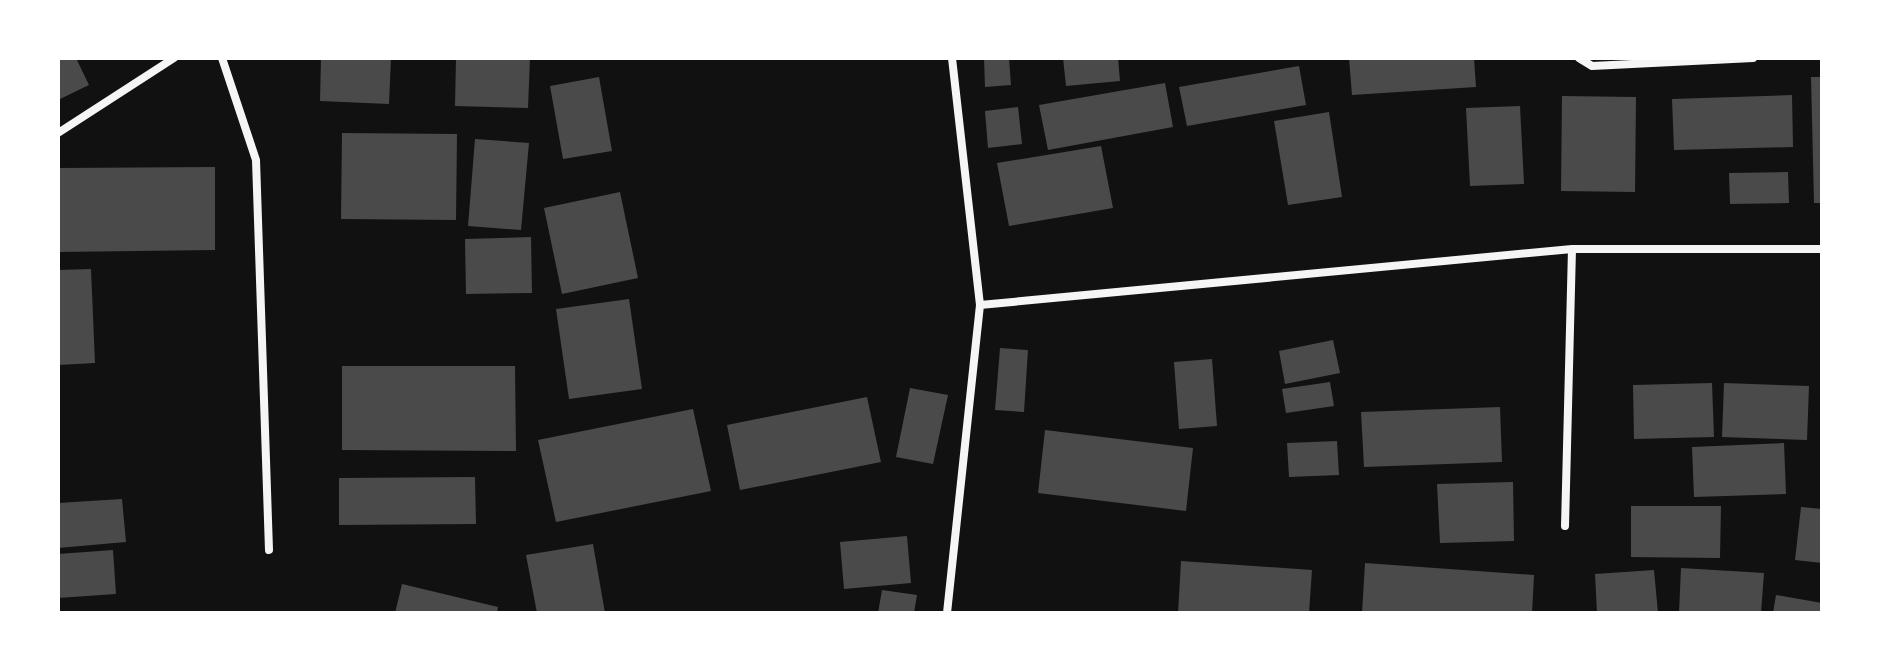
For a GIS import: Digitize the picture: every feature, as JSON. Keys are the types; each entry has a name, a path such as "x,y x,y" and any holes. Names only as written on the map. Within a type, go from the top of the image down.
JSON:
{"street":[{"path":"58,133 174,58"},
{"path":"222,58 256,160 269,550"},
{"path":"947,613 980,305 952,58"},
{"path":"1579,58 1592,66 1753,58"},
{"path":"980,305 1572,249 1822,249"},
{"path":"1565,526 1572,249"}],"building":[{"path":"58,58 76,58 89,85 58,100"},
{"path":"321,58 391,58 389,104 320,101"},
{"path":"456,58 530,58 528,108 455,106"},
{"path":"984,58 1009,58 1011,85 985,87"},
{"path":"1063,58 1118,58 1120,81 1066,86"},
{"path":"1349,58 1474,58 1476,87 1352,95"},
{"path":"1299,66 1306,105 1187,126 1179,87"},
{"path":"599,77 612,151 563,159 550,86"},
{"path":"1811,77 1822,77 1822,203 1814,203"},
{"path":"1165,83 1173,127 1048,150 1039,105"},
{"path":"1792,95 1793,147 1674,150 1672,99"},
{"path":"1562,96 1636,97 1635,192 1561,191"},
{"path":"1520,106 1524,184 1470,186 1466,108"},
{"path":"1018,107 1022,144 988,148 985,111"},
{"path":"1329,112 1342,197 1288,205 1274,121"},
{"path":"342,133 457,134 456,220 341,219"},
{"path":"475,139 529,143 521,230 468,226"},
{"path":"1101,146 1113,208 1009,226 997,163"},
{"path":"215,167 215,250 58,252 58,168"},
{"path":"1788,172 1789,203 1730,204 1729,173"},
{"path":"620,192 638,278 562,294 544,208"},
{"path":"531,237 532,293 466,294 465,239"},
{"path":"91,269 95,363 58,365 58,270"},
{"path":"629,299 642,389 569,399 556,309"},
{"path":"1333,340 1340,373 1285,384 1279,351"},
{"path":"1000,348 1028,350 1024,412 995,410"},
{"path":"1212,359 1217,426 1179,429 1174,362"},
{"path":"342,366 515,366 516,451 342,450"},
{"path":"1330,382 1334,406 1286,413 1282,389"},
{"path":"1712,383 1714,437 1634,439 1633,385"},
{"path":"1724,383 1809,386 1807,440 1722,437"},
{"path":"910,388 948,395 933,464 896,457"},
{"path":"867,397 881,462 740,490 727,425"},
{"path":"1500,407 1502,462 1364,467 1361,412"},
{"path":"693,409 711,491 556,522 538,440"},
{"path":"1045,430 1193,448 1186,511 1038,493"},
{"path":"1337,441 1339,475 1289,477 1287,443"},
{"path":"1784,443 1786,494 1694,497 1692,447"},
{"path":"475,477 476,524 339,525 339,478"},
{"path":"1513,482 1514,541 1440,543 1437,484"},
{"path":"122,499 126,542 58,548 58,503"},
{"path":"1631,506 1721,506 1720,558 1631,557"},
{"path":"1801,507 1822,509 1822,563 1795,560"},
{"path":"907,536 911,583 844,589 840,542"},
{"path":"593,544 605,613 537,613 526,555"},
{"path":"113,550 116,594 58,598 58,554"},
{"path":"1181,561 1312,570 1309,613 1178,613"},
{"path":"1365,563 1534,575 1532,613 1362,613"},
{"path":"1681,568 1764,573 1761,613 1679,613"},
{"path":"1654,570 1658,613 1597,613 1595,574"},
{"path":"402,584 498,607 497,613 395,613"},
{"path":"882,590 917,595 914,613 878,613"},
{"path":"1776,595 1822,603 1822,613 1773,613"}]}
